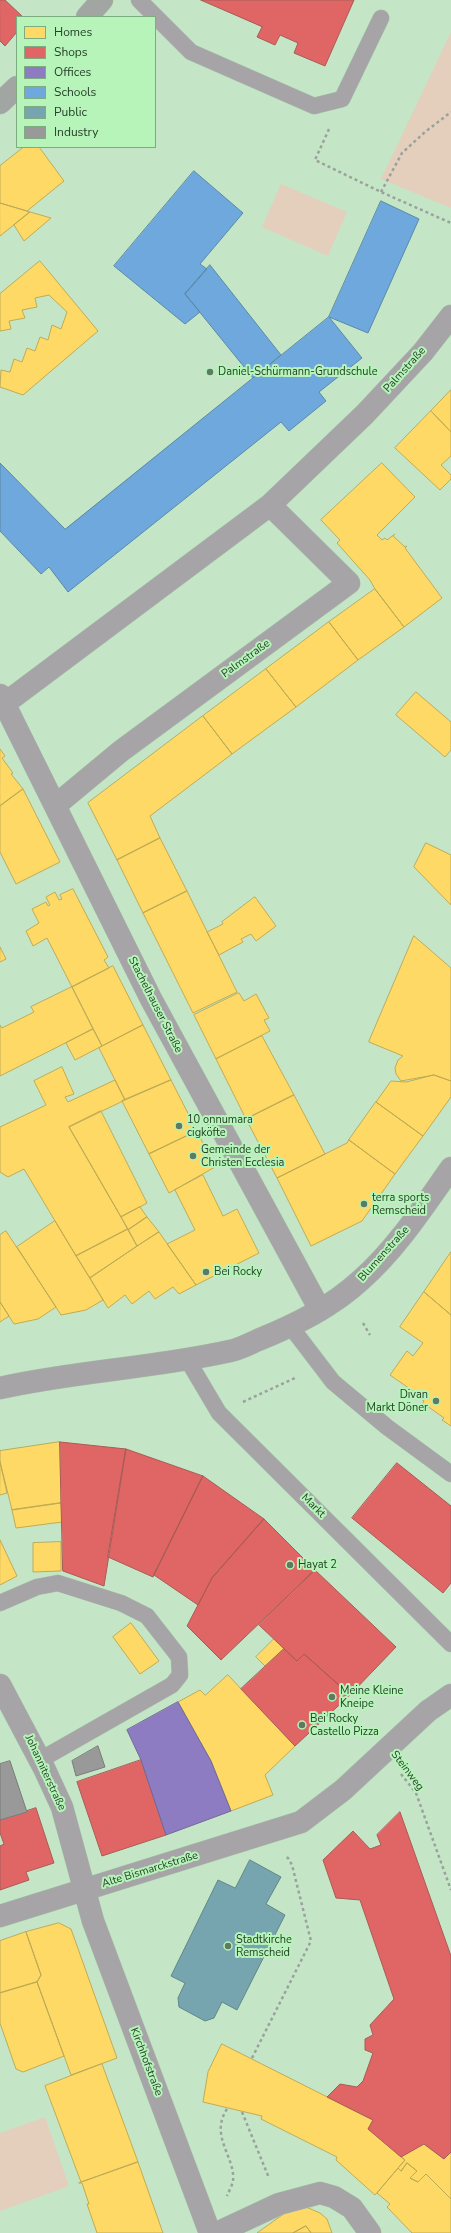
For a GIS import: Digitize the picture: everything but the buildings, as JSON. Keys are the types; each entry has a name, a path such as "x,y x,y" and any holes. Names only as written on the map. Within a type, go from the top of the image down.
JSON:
{"main road":[{"path":"88,16 102,0"},
{"path":"0,103 16,88"}],"street":[{"name":"Palmstraße","path":"2,699 270,505 365,414 423,352 451,316"},
{"name":"Palmstraße","path":"56,805 121,751 349,583 270,505"},
{"name":"Stachelhauser Straße","path":"2,699 56,805 151,999 320,1310"},
{"name":"Blumenstraße","path":"320,1310 363,1279 411,1224 451,1168"},
{"path":"0,1388 62,1376 187,1359 232,1351 291,1327 320,1310"},
{"name":"Johanniterstraße","path":"0,1685 40,1760 62,1807 84,1890"},
{"path":"383,1753 428,1710 451,1695"},
{"name":"Alte Bismarckstraße","path":"0,1916 301,1822 343,1790 383,1753"},
{"name":"Kirchhofstraße","path":"84,1890 93,1921 210,2233"},
{"path":"217,2233 279,2204 320,2193 334,2197 352,2208 370,2233"}],"lane":[{"path":"139,0 155,16"},
{"path":"156,17 191,52 314,106 342,99 381,18"},
{"path":"291,1327 338,1386 387,1427 451,1474"},
{"name":"Markt","path":"187,1359 219,1413 451,1644"},
{"path":"0,1603 37,1587 58,1583 98,1594 148,1616 179,1657 180,1675 172,1685 40,1760"}],"path":[{"path":"381,192 402,153 425,132 451,112"},
{"path":"330,128 315,160 381,192 451,222"},
{"path":"363,1323 370,1335"},
{"path":"241,1403 303,1374"},
{"name":"Steinweg","path":"383,1753 416,1793 451,1890"},
{"path":"252,2058 312,1941 292,1865 288,1858 270,1857 265,1834"},
{"path":"227,2109 220,2126 223,2143 232,2171 233,2181 229,2191"},
{"path":"242,2112 270,2183"}],"shaded area":[{"path":"451,32 451,208 381,179"},
{"path":"281,184 347,212 328,256 262,227"},
{"path":"45,2117 69,2186 0,2211 0,2133"}],"place":[{"name":"Daniel-Schürmann-Grundschule","path":"210,372"},
{"name":"10 onnumara cigköfte","path":"179,1126"},
{"name":"Gemeinde der Christen Ecclesia","path":"193,1156"},
{"name":"terra sports Remscheid","path":"364,1204"},
{"name":"Bei Rocky","path":"206,1272"},
{"name":"Divan Markt Döner","path":"436,1401"},
{"name":"Hayat 2","path":"290,1565"},
{"name":"Meine Kleine Kneipe","path":"332,1697"},
{"name":"Bei Rocky Castello Pizza","path":"302,1725"},
{"name":"Stadtkirche Remscheid","path":"228,1946"}]}
